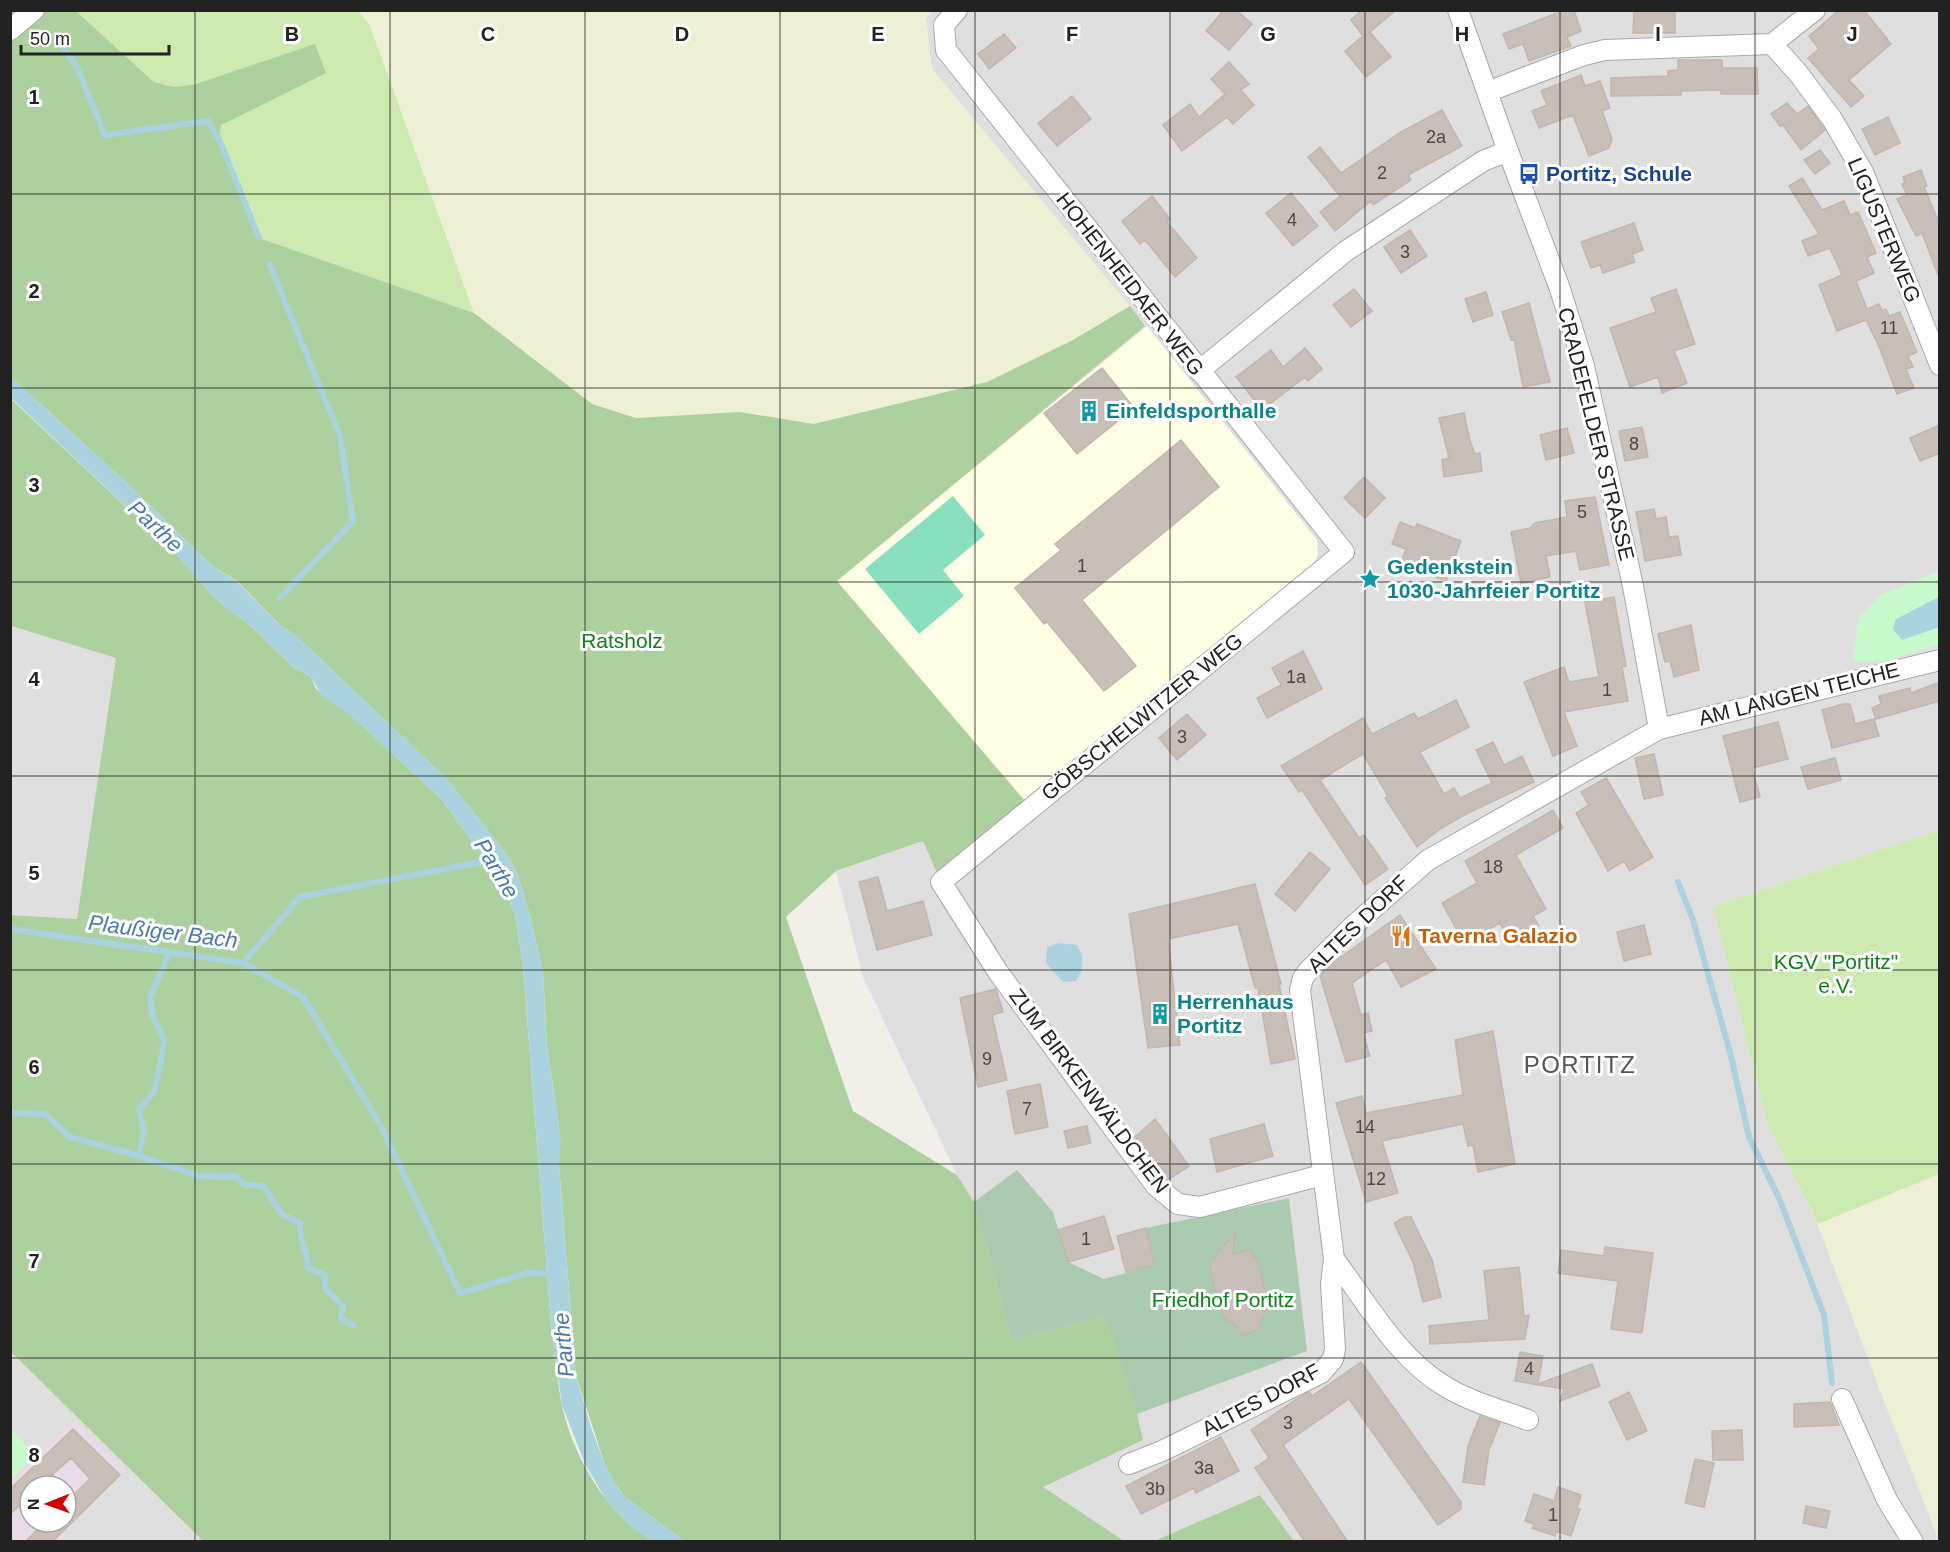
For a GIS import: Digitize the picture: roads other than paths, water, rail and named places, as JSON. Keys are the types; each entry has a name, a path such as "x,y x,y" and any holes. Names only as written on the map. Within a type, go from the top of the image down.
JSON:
{"street":[{"path":"10,30 34,10"},
{"name":"HOHENHEIDAER WEG","path":"957,10 944,25 946,50 1198,371 1344,552"},
{"name":"CRADEFELDER STRASSE","path":"1458,10 1560,289 1584,366 1633,586 1659,729"},
{"path":"1487,92 1584,55 1605,50 1772,44 1815,10"},
{"name":"LIGUSTERWEG","path":"1772,44 1798,73 1832,118 1863,172 1940,365"},
{"path":"1198,371 1346,251 1483,161 1508,151"},
{"name":"GÖBSCHELWITZER WEG","path":"941,882 1344,552"},
{"name":"AM LANGEN TEICHE","path":"1659,729 1940,660"},
{"name":"ALTES DORF","path":"1129,1464 1162,1451 1321,1373 1333,1359 1335,1349 1331,1284 1334,1260 1300,990 1303,978 1352,927 1428,860 1659,729"},
{"name":"ZUM BIRKENWÄLDCHEN","path":"941,882 998,972 1156,1186 1178,1204 1200,1207 1322,1176"},
{"name":"ALTES DORF","path":"1334,1260 1394,1341 1433,1378 1460,1394 1528,1420"},
{"path":"1842,1399 1887,1500 1912,1542"}],"water":[{"name":"Parthe","path":"11,377 127,483 212,566 236,581 280,625 295,635 446,778 505,852 517,873 531,919 543,973 547,1046 561,1140 559,1166 576,1376 604,1462 618,1488 625,1497 684,1541 651,1540 631,1527 607,1501 585,1464 562,1405 552,1336 523,966 515,915 501,881 442,800 353,717 322,696 311,677 293,667 253,628 215,598 172,550 11,398"},
{"path":"1939,597 1939,627 1902,640 1893,629 1896,619"},
{"path":"1059,943 1077,945 1080,950 1081,972 1076,981 1063,982 1046,963 1047,947"}],"waterway":[{"path":"58,40 77,67 105,135 208,121 219,139 259,238"},
{"path":"270,265 340,436 353,521 280,598"},
{"name":"Plaußiger Bach","path":"10,929 243,963 300,897 496,859"},
{"path":"1678,882 1693,920 1731,1056 1749,1137 1779,1198 1824,1315 1832,1383"},
{"path":"10,1113 45,1114 70,1137 139,1156 144,1130 139,1109 154,1092 164,1040 152,1014 150,997 170,952"},
{"path":"243,963 303,997 382,1128 460,1293 528,1273 556,1274"},
{"path":"139,1156 199,1176 236,1177 245,1185 263,1186 282,1214 300,1223 308,1268 325,1275 325,1288 343,1306 341,1318 354,1326"}],"place":[{"name":"Portitz, Schule","path":"1529,174"},
{"name":"Einfeldsporthalle","path":"1089,411"},
{"name":"Gedenkstein 1030-Jahrfeier Portitz","path":"1370,579"},
{"name":"Taverna Galazio","path":"1401,936"},
{"name":"Herrenhaus Portitz","path":"1160,1014"}],"district":[{"name":"PORTITZ","path":"1580,1065"}],"park label":[{"name":"Ratsholz","path":"622,641"},
{"name":"KGV \"Portitz\" e.V.","path":"1836,974"},
{"name":"Friedhof Portitz","path":"1223,1300"}]}
